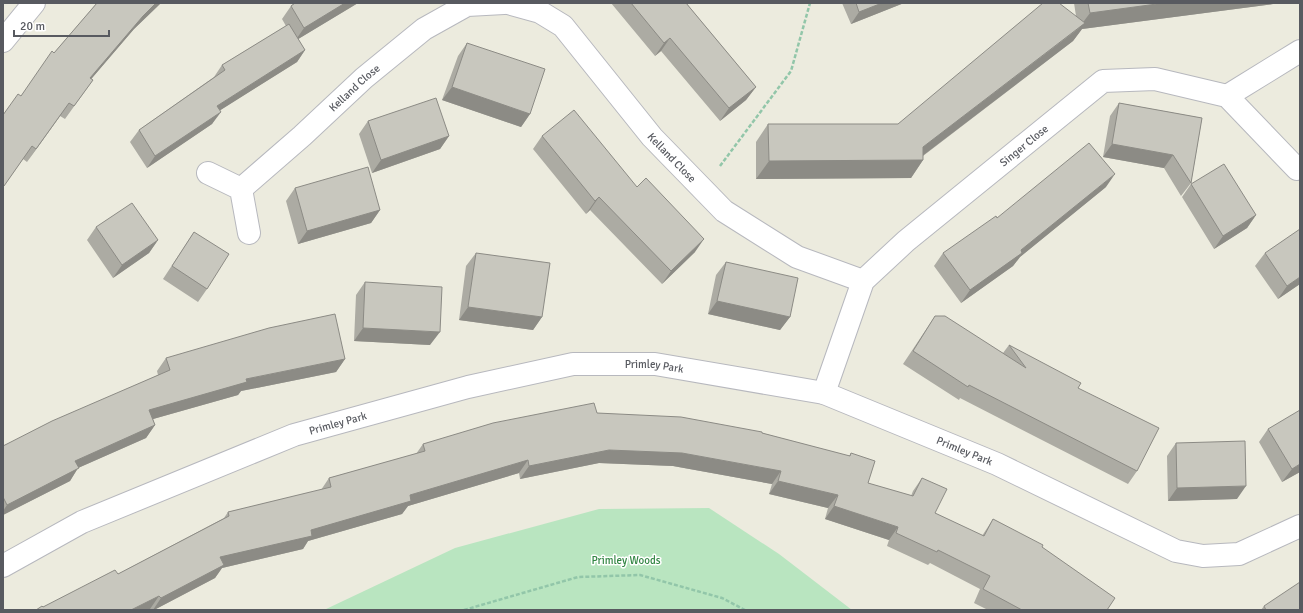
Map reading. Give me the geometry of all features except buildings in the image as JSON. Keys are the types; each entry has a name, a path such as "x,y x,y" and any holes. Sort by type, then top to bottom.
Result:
{"street":[{"path":"3,41 34,3"},
{"name":"Kelland Close","path":"241,189 302,136 364,78 424,30 467,5 504,3"},
{"name":"Kelland Close","path":"508,3 540,12 563,26 652,137 724,211 797,257 863,281"},
{"path":"1297,169 1227,96 1300,51"},
{"name":"Singer Close","path":"824,393 863,281 906,241 1103,81 1155,79 1227,96"},
{"path":"208,173 241,189 249,233"},
{"name":"Primley Park","path":"3,566 82,522 294,435 468,387 573,364 655,364 824,393 997,464 1176,551 1203,556 1239,554 1300,526"}],"path":[{"path":"703,189 791,71 810,3"},
{"path":"464,610 578,577 640,575 722,598 745,610"}],"green space":[{"name":"Primley Woods","path":"709,508 779,554 852,610 324,610 455,548 599,509"}]}
